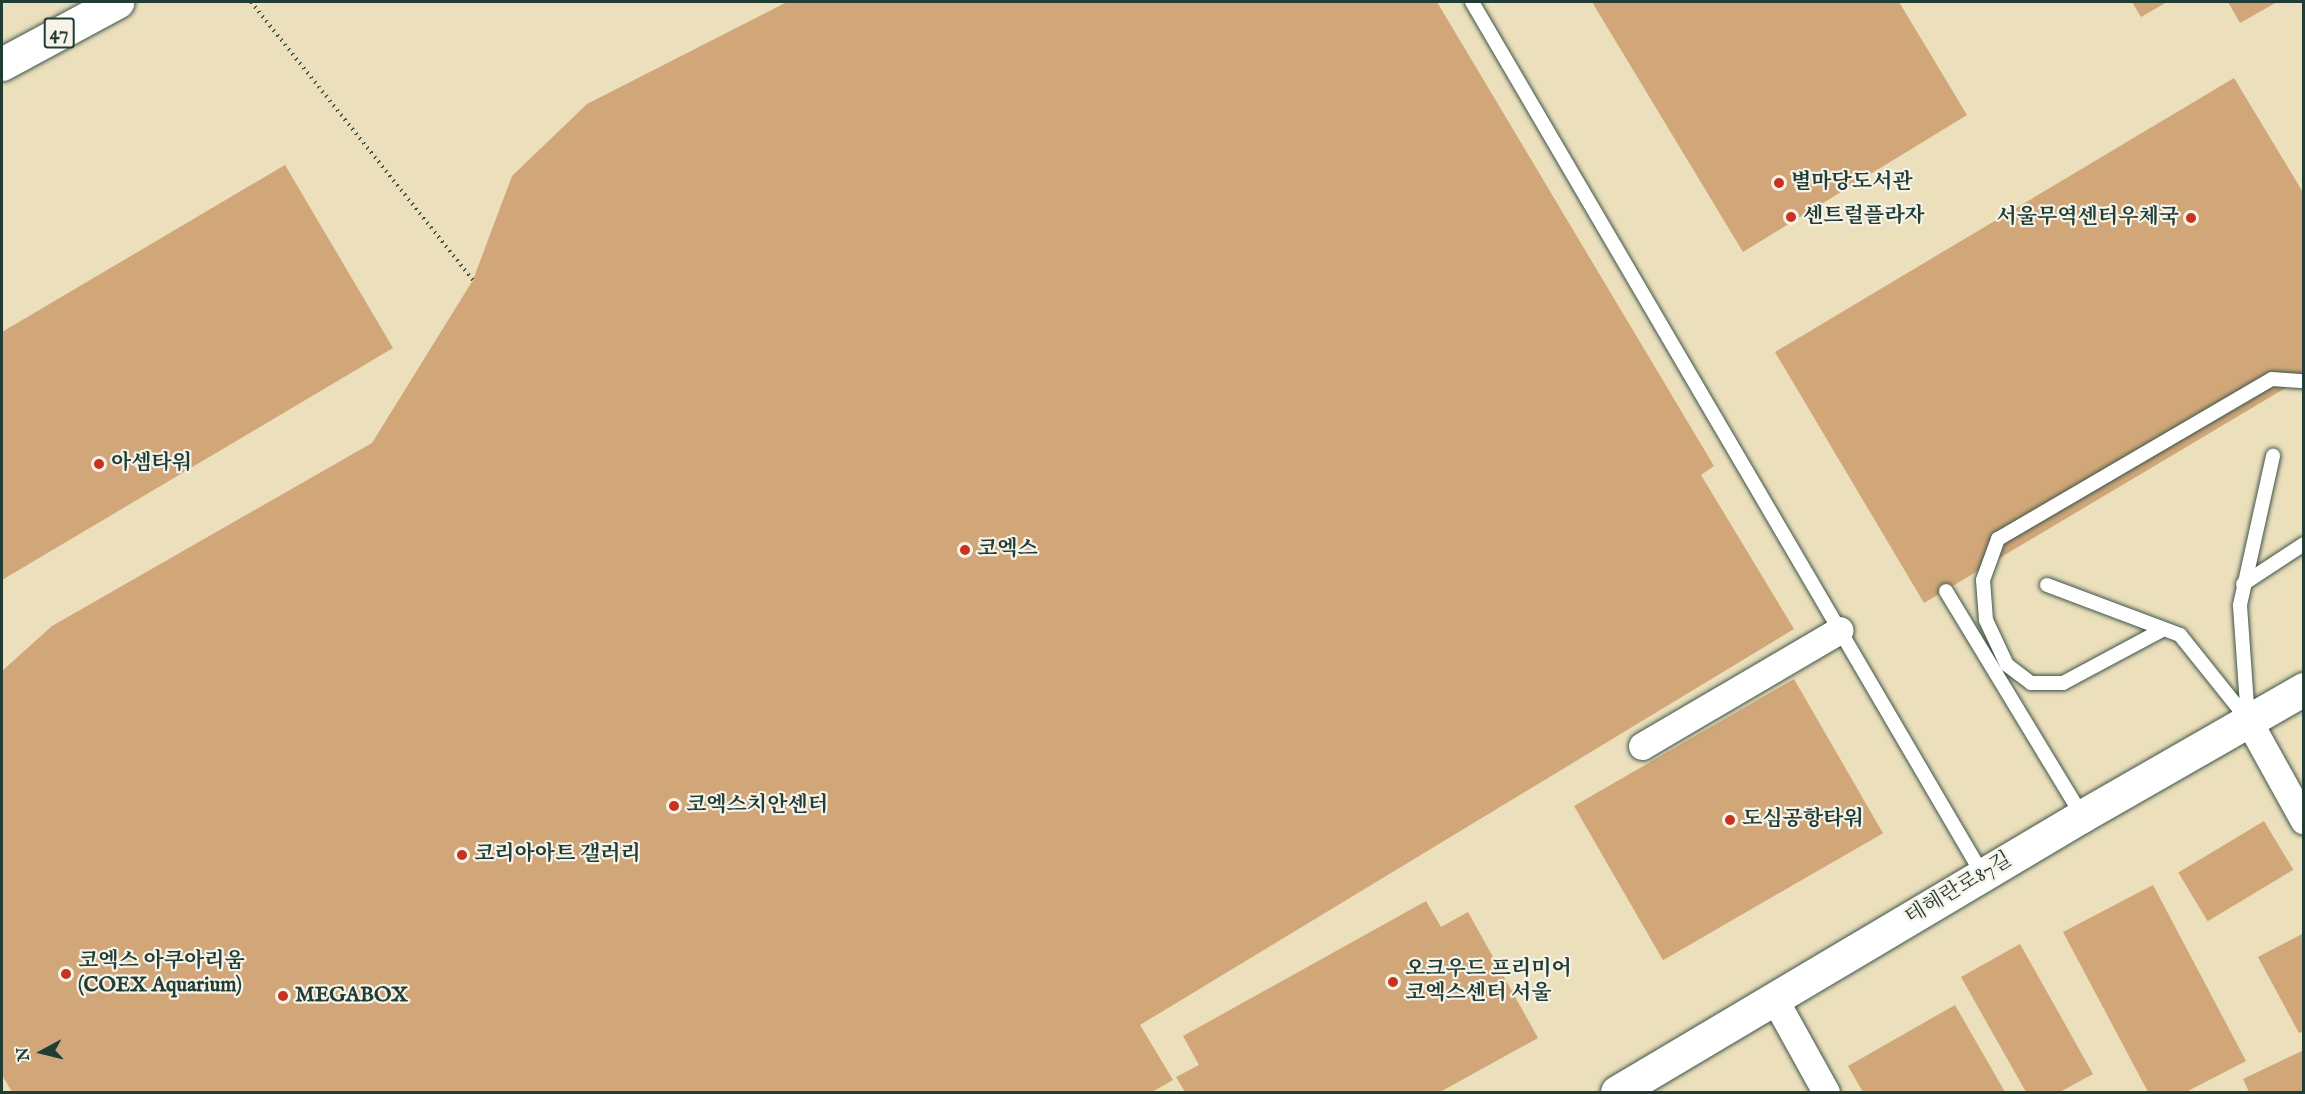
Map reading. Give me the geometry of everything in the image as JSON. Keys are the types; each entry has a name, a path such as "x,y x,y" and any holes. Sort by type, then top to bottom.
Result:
{"street":[{"name":"47","path":"2,64 117,2"},
{"path":"1641,746 1840,630"},
{"name":"테헤란로87길","path":"1617,1092 2082,816 2304,689"},
{"path":"2248,720 2304,821"},
{"path":"1774,1000 1826,1092"}],"lane":[{"path":"1472,2 1983,875"},
{"path":"2162,630 2063,683 2031,683 2007,665 1986,620 1983,580 1998,539 2272,379 2304,381"},
{"path":"2248,720 2240,605 2273,456"},
{"path":"2243,584 2304,544"},
{"path":"2047,585 2180,635 2248,720"},
{"path":"1946,591 2082,816"}],"path":[{"path":"251,2 473,280"}],"building":[{"name":"코엑스","path":"787,2 1437,2 1714,466 1701,475 1794,629 1140,1025 1173,1080 1152,1092 12,1092 2,1075 2,671 52,626 372,443 473,280 512,176 587,104"},
{"name":"별마당도서관","path":"1592,2 1899,2 1967,115 1743,252"},
{"path":"2132,2 2167,2 2141,17"},
{"path":"2228,2 2277,2 2240,23"},
{"path":"2234,78 2304,194 2304,377 1924,603 1775,352"},
{"name":"아셈타워","path":"285,165 393,348 2,580 2,332"},
{"name":"도심공항타워","path":"1794,679 1883,833 1663,960 1574,806"},
{"path":"2264,821 2293,870 2208,921 2178,873"},
{"path":"2153,885 2246,1061 2186,1092 2148,1092 2063,932"},
{"name":"오크우드 프리미어 코엑스센터 서울","path":"1426,901 1441,927 1468,912 1538,1038 1440,1092 1185,1092 1176,1077 1199,1065 1183,1036"},
{"path":"2304,933 2304,1031 2299,1033 2258,957"},
{"path":"2020,944 2093,1074 2060,1092 2026,1092 1961,977"},
{"path":"1955,1005 2005,1092 1863,1092 1848,1066"},
{"path":"2304,1050 2304,1092 2249,1092 2243,1079"}],"place":[{"name":"별마당도서관","path":"1779,183"},
{"name":"센트럴플라자","path":"1791,217"},
{"name":"서울무역센터우체국","path":"2191,218"},
{"name":"아셈타워","path":"99,464"},
{"name":"코엑스","path":"965,550"},
{"name":"코엑스치안센터","path":"674,806"},
{"name":"도심공항타워","path":"1730,820"},
{"name":"코리아아트 갤러리","path":"462,855"},
{"name":"코엑스 아쿠아리움 (COEX Aquarium)","path":"66,974"},
{"name":"오크우드 프리미어 코엑스센터 서울","path":"1393,982"},
{"name":"MEGABOX","path":"283,996"}]}
